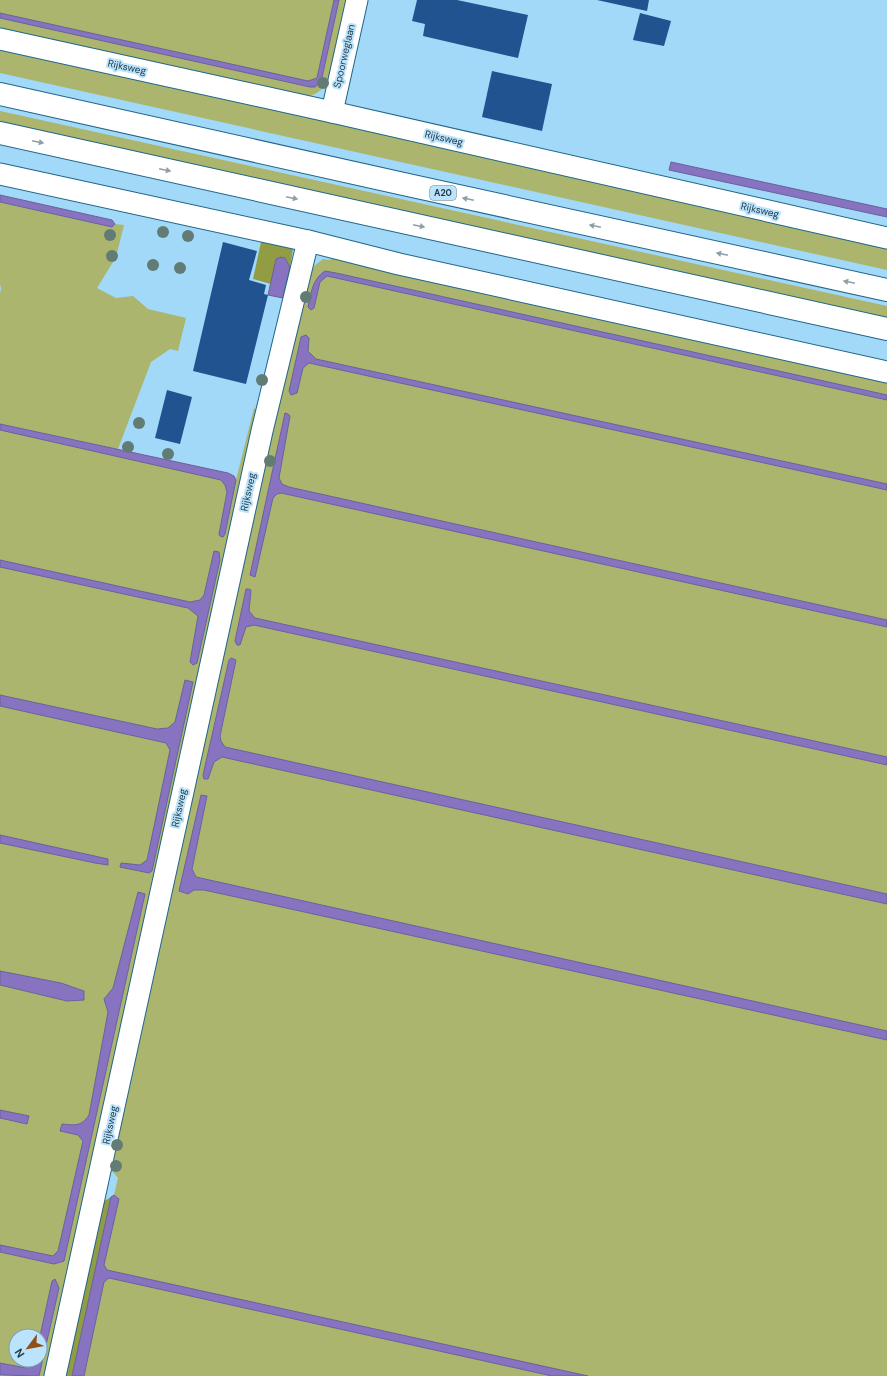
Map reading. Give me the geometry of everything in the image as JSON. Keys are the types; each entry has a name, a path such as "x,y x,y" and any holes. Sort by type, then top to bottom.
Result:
{"highway":[{"name":"A20","path":"0,94 887,290"},
{"path":"0,133 887,329"}],"street":[{"name":"Spoorweglaan","path":"332,112 357,0"},
{"name":"Rijksweg","path":"0,39 332,112 887,238"},
{"path":"0,174 308,241 399,264 887,372"},
{"name":"Rijksweg","path":"55,1376 262,430 308,241"}],"green space":[{"path":"0,0 334,0 317,78 308,81 0,13"},
{"path":"339,0 352,0 342,19 334,66 330,77 324,86 316,93 305,97 0,31 0,18 310,87 321,82"},
{"path":"0,48 887,246 887,270 0,73"},
{"path":"0,111 887,306 887,318 0,122"},
{"path":"0,202 111,227 115,224 124,225 116,257 97,288 116,298 133,296 148,309 186,318 178,351 170,349 151,362 118,449 0,424"},
{"path":"261,242 293,249 290,267 285,258 276,259 271,284 253,279"},
{"path":"332,258 887,381 887,395 325,271 320,274 314,308 320,282 327,276 887,400 887,484 316,359 308,351 309,338 297,393 303,368 309,363 887,490 887,620 289,487 282,484 279,478 290,416 255,576 273,498 277,494 281,493 887,627 887,757 255,618 249,611 251,590 240,645 246,627 254,625 887,765 887,894 225,747 220,736 236,660 231,658 229,660 203,775 208,779 214,762 222,757 887,904 887,1031 196,877 192,869 207,797 202,795 179,891 187,894 194,890 204,890 887,1040 887,1376 588,1376 106,1270 104,1265 119,1199 114,1195 118,1178 112,1171 111,1166 308,271 323,259 330,260"},
{"path":"254,408 260,414 49,1376 39,1376 41,1368 48,1368 48,1336 59,1288 52,1281 42,1328 8,1328 8,1365 0,1363 0,1252 54,1264 64,1261 145,894 138,893 113,988 104,999 108,1012 89,1115 83,1122 74,1125 62,1124 60,1131 78,1135 83,1141 58,1251 53,1256 0,1246 0,1118 27,1124 29,1117 0,1110 0,985 67,1001 84,1000 84,991 61,983 0,971 0,843 108,865 108,859 0,835 0,706 166,743 171,750 147,860 140,865 121,863 121,867 149,873 185,681 175,722 168,728 157,729 0,695 0,567 188,608 198,616 190,662 193,665 197,663 220,560 214,551 204,595 200,600 190,602 0,560 0,430 221,480 225,485 227,492 219,534 223,537 225,534 236,480"},
{"path":"111,1197 72,1376 63,1376 101,1203"},
{"path":"109,1278 552,1376 84,1376 104,1281"}],"shaded area":[{"path":"334,0 339,0 321,82 315,87 0,18 0,13 308,81 317,78"},
{"path":"671,162 887,209 887,217 669,170"},
{"path":"0,195 112,220 115,224 112,227 0,202"},
{"path":"281,257 285,258 290,267 283,298 268,295 276,259"},
{"path":"325,271 887,395 887,400 327,276 320,282 314,308 311,310 308,307 311,292 317,278"},
{"path":"306,335 309,338 308,351 316,359 887,484 887,490 309,363 303,368 297,393 291,395 289,391 301,337"},
{"path":"285,413 290,416 279,478 282,484 289,487 887,620 887,627 281,493 277,494 273,498 255,577 250,575"},
{"path":"0,424 228,473 234,476 236,480 225,534 223,537 219,534 227,492 225,485 221,480 0,430"},
{"path":"214,551 219,552 220,560 197,663 193,665 190,662 198,616 188,608 0,567 0,560 190,602 200,600 204,595"},
{"path":"246,589 251,590 249,611 255,618 887,757 887,765 254,625 246,627 240,645 237,645 235,641"},
{"path":"231,658 236,660 220,736 225,747 887,894 887,904 222,757 214,762 208,779 204,779 203,775 229,660"},
{"path":"185,680 193,682 152,871 149,873 120,867 121,863 140,865 147,860 170,750 166,743 0,706 0,695 157,729 168,728 175,722"},
{"path":"201,795 207,796 192,869 196,877 887,1031 887,1040 204,890 194,890 188,894 179,891"},
{"path":"0,835 108,859 108,865 0,843"},
{"path":"138,892 145,894 64,1261 54,1264 0,1252 0,1245 53,1256 58,1251 83,1141 78,1135 60,1131 62,1124 74,1125 83,1122 89,1115 108,1012 104,999 113,988"},
{"path":"0,971 61,983 84,991 84,1000 67,1001 0,985"},
{"path":"0,1110 29,1116 27,1124 0,1118"},
{"path":"114,1195 119,1199 104,1265 107,1270 588,1376 552,1376 109,1278 104,1282 84,1376 72,1376 111,1197"},
{"path":"55,1279 59,1288 48,1336 48,1328 42,1328 52,1281"},
{"path":"0,1363 8,1365 8,1368 41,1368 39,1376 0,1375"}],"building":[{"path":"417,0 457,0 528,15 518,58 423,36 425,24 412,21"},
{"path":"597,0 649,0 647,11"},
{"path":"640,13 671,21 664,46 633,40"},
{"path":"492,71 552,84 542,131 482,117"},
{"path":"223,242 257,251 249,280 266,285 264,294 268,295 246,384 193,371"},
{"path":"167,390 192,397 180,444 155,438"}]}
